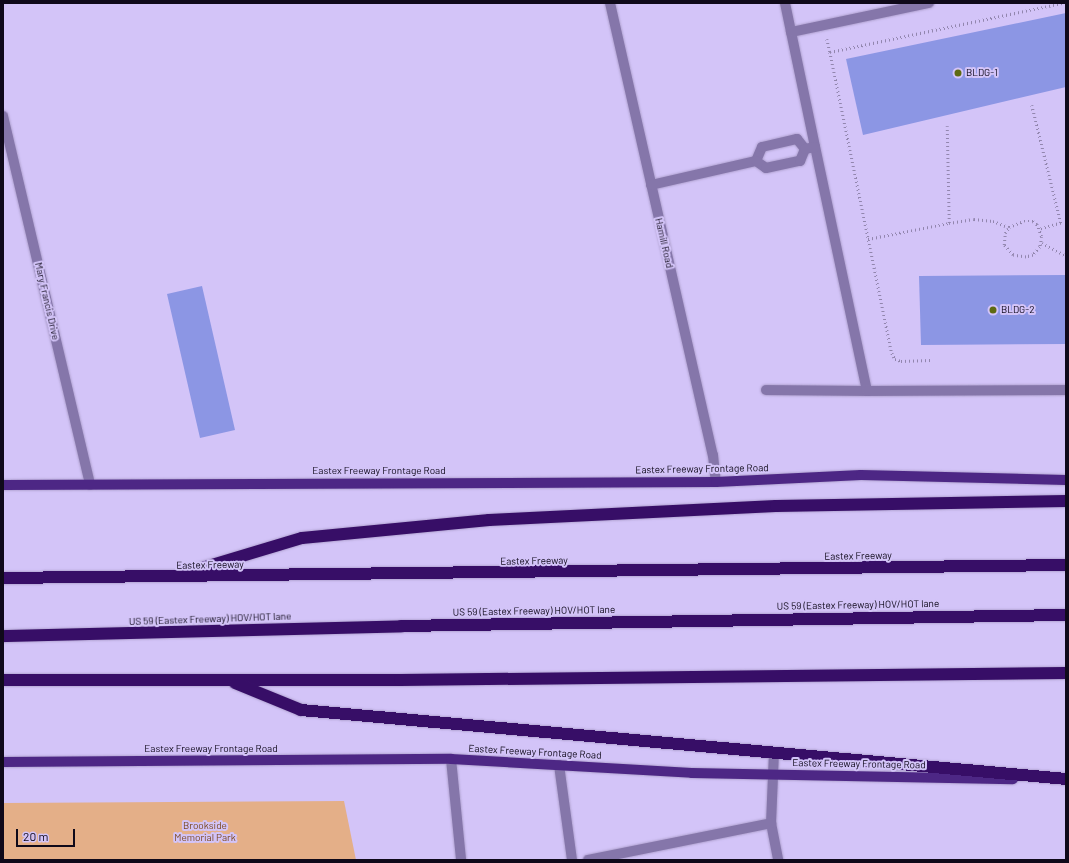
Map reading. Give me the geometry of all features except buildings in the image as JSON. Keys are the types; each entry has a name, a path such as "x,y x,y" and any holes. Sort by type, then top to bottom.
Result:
{"highway":[{"path":"167,578 302,538 489,520 776,506 1066,501"},
{"name":"Eastex Freeway","path":"3,578 167,578 1066,565"},
{"name":"US 59 (Eastex Freeway) HOV/HOT lane","path":"3,636 526,623 1066,615"},
{"path":"3,680 230,681 1066,673"},
{"path":"230,681 301,710 774,752 1066,780"}],"main road":[{"name":"Eastex Freeway Frontage Road","path":"3,485 716,482 862,475 1066,480"},
{"name":"Eastex Freeway Frontage Road","path":"3,762 451,759 772,774 1066,780"}],"street":[{"name":"Hamill Road","path":"610,3 711,447 716,482"},
{"path":"785,3 810,148 867,391"},
{"path":"791,32 929,3"},
{"name":"Mary Francis Drive","path":"3,116 90,485"},
{"path":"756,161 762,147 797,139 810,148"},
{"path":"651,185 756,161 766,168 800,160 810,148"},
{"path":"766,390 1066,390"},
{"path":"774,752 771,823 778,860"},
{"path":"451,759 460,860"},
{"path":"559,765 572,860"},
{"path":"588,860 771,823"}],"path":[{"path":"830,52 1062,3"},
{"path":"824,25 868,239 895,359 901,361 931,360"},
{"path":"1032,105 1061,223 1040,229"},
{"path":"947,126 949,223"},
{"path":"868,239 974,219 992,221 1009,227"},
{"path":"1024,221 1033,221 1040,229 1042,243 1033,255 1026,257 1013,255 1004,245 1005,233 1009,227 1024,221"},
{"path":"1042,243 1066,256"}],"green space":[{"name":"Brookside Memorial Park","path":"344,801 356,860 3,860 3,803"}],"place":[{"name":"BLDG-1","path":"958,73"},
{"name":"BLDG-2","path":"993,310"}]}
